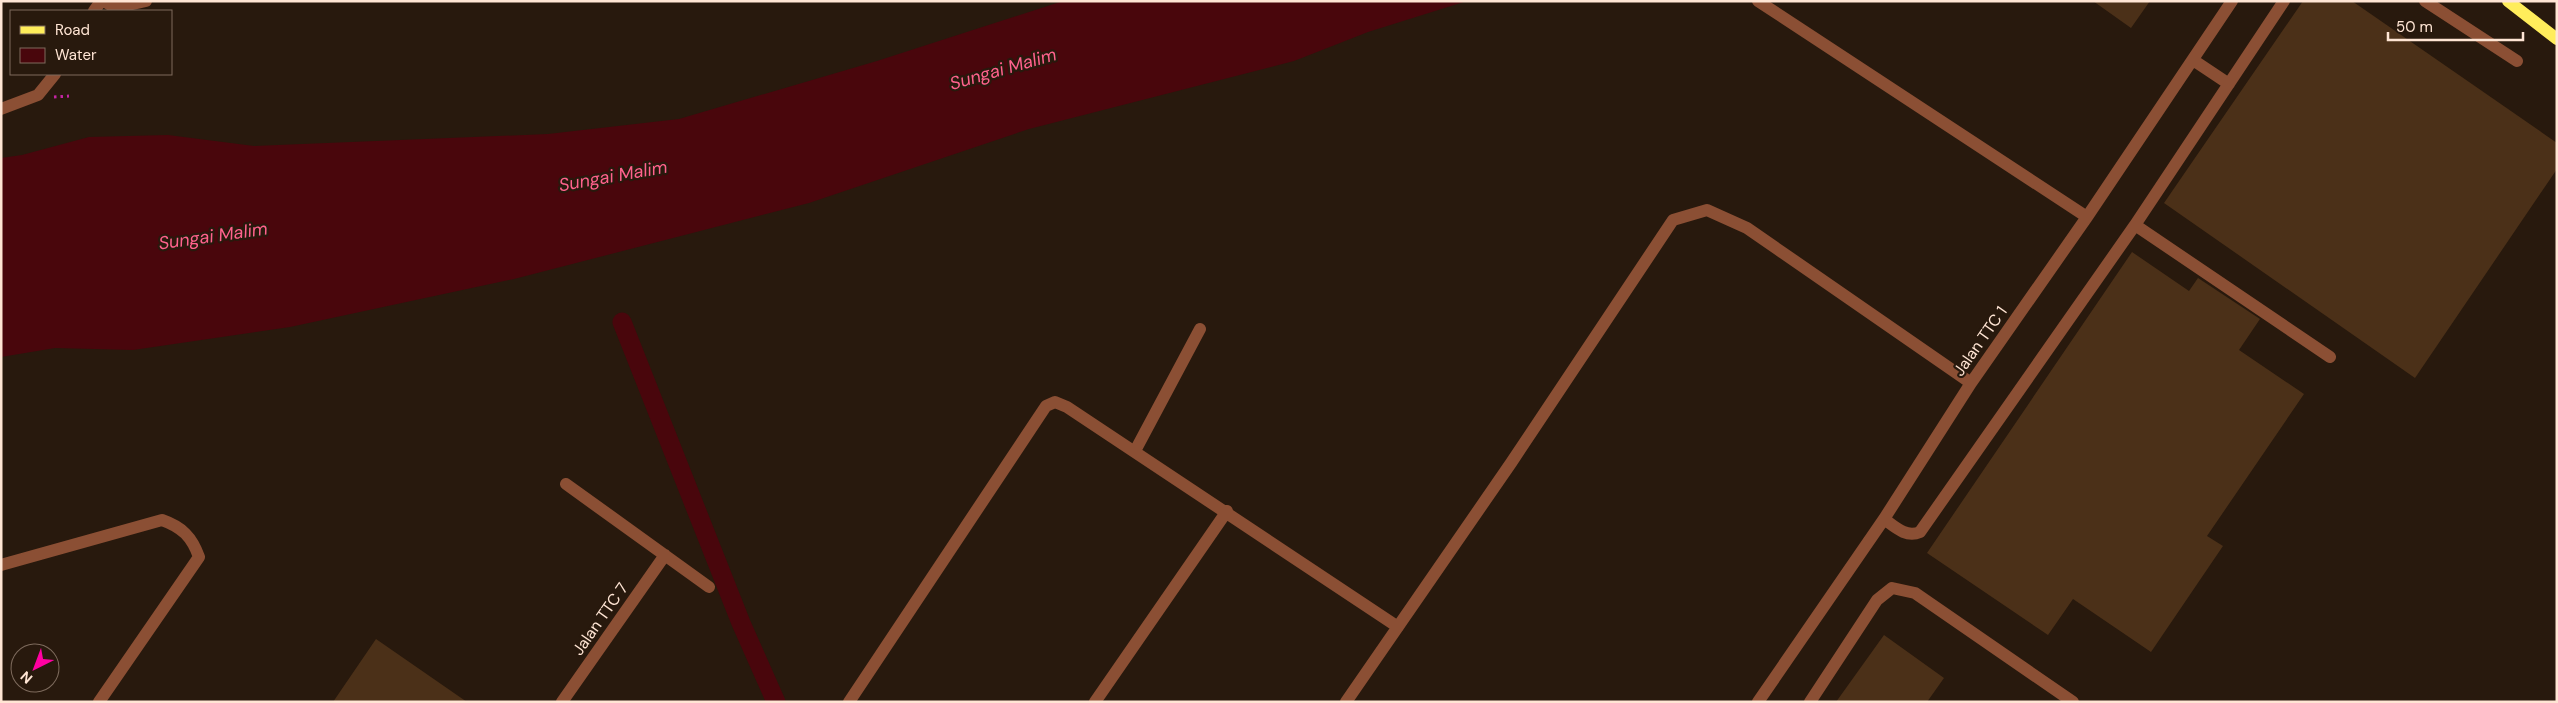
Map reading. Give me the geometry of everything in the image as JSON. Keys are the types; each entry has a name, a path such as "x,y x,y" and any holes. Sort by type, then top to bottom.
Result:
{"main road":[{"path":"2508,1 2557,39"}],"street":[{"path":"103,1 115,8 146,1"},
{"path":"1758,1 2087,217"},
{"name":"Jalan TTC 1","path":"1758,702 1884,519 1971,383 2087,217 2232,1"},
{"path":"1884,519 1906,534 1912,536 1920,532 2135,225 2284,1"},
{"path":"2425,1 2517,61"},
{"path":"2193,60 2229,84"},
{"path":"1,109 38,95 54,75"},
{"path":"1346,702 1673,220 1707,210 1747,228 1971,383"},
{"path":"2135,225 2330,357"},
{"path":"1136,451 1200,329"},
{"path":"849,702 1046,406 1055,402 1067,407 1136,451 1398,627"},
{"path":"566,484 709,587"},
{"path":"1096,702 1227,511"},
{"path":"1,566 162,520 175,524 193,541 199,557 99,702"},
{"name":"Jalan TTC 7","path":"562,702 665,555"},
{"path":"1810,702 1877,600 1892,588 1915,593 2073,702"}],"water":[{"name":"Sungai Malim","path":"1063,1 1467,1 1368,32 1294,61 1029,129 809,203 514,279 290,327 133,350 55,348 1,357 1,158 22,155 89,137 168,135 254,146 548,134 679,119 877,61"}],"building":[{"path":"2093,1 2150,1 2131,28"},
{"path":"2303,1 2352,1 2557,143 2557,169 2415,378 2164,203"},
{"path":"2132,252 2189,291 2198,278 2260,319 2239,350 2304,394 2207,536 2223,546 2151,652 2073,599 2048,635 1927,553"},
{"path":"1884,635 1944,678 1927,702 1836,702"},
{"path":"376,639 467,702 333,702"}],"waterway":[{"path":"622,322 741,623 776,702"}]}
